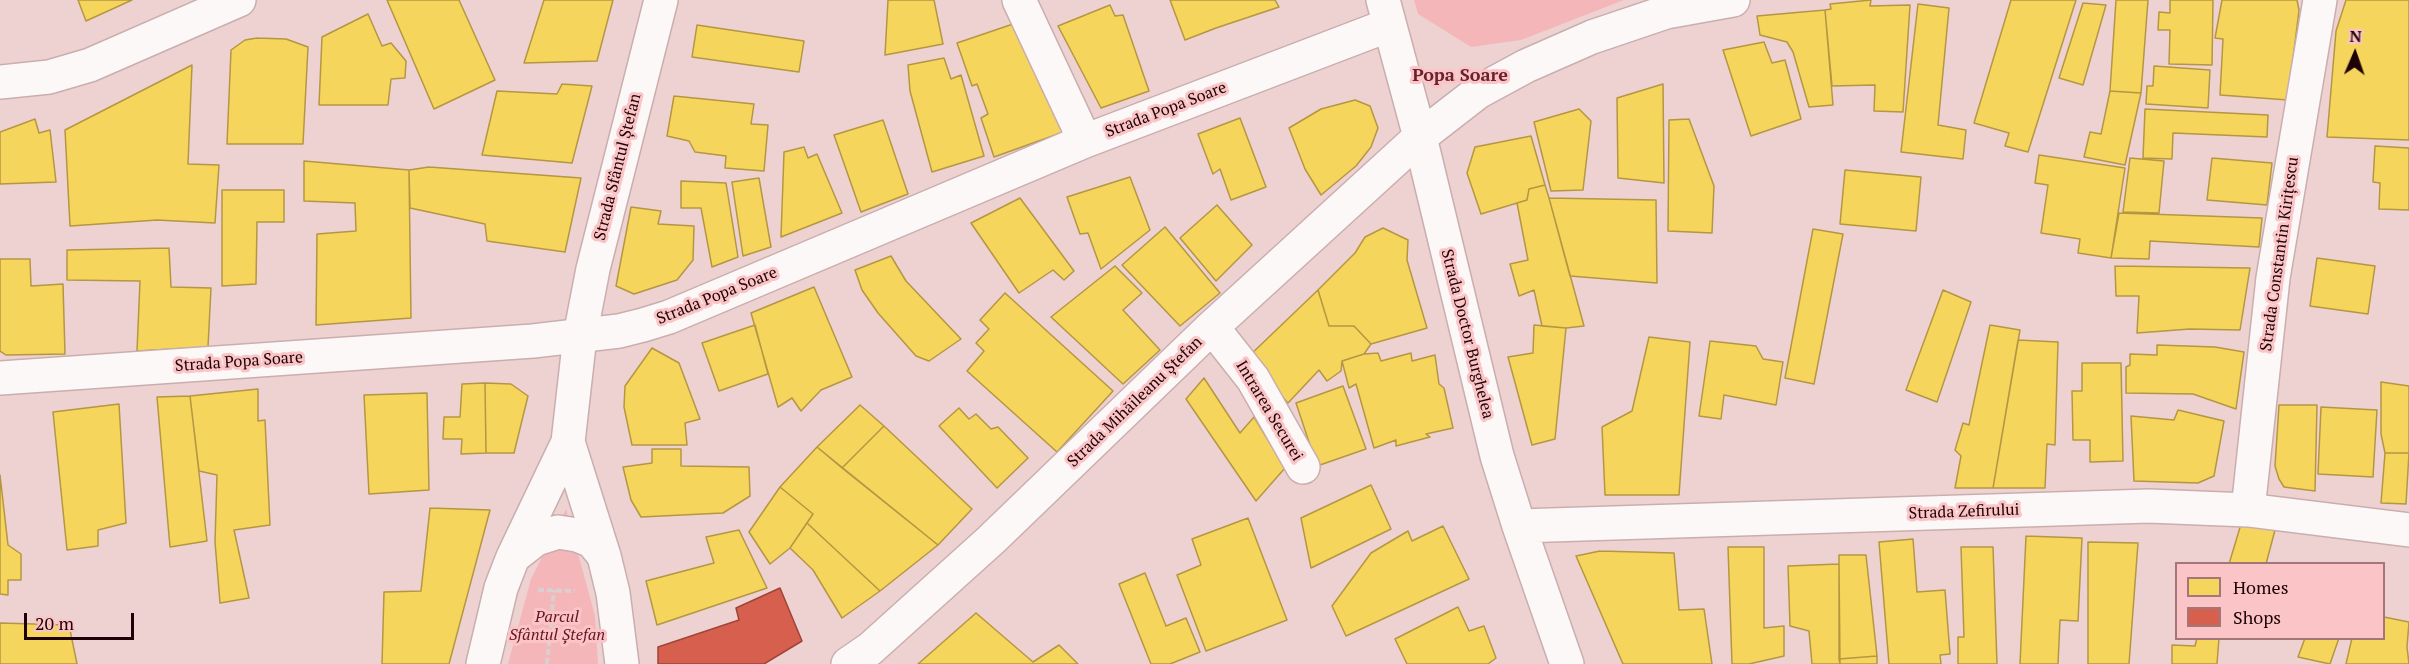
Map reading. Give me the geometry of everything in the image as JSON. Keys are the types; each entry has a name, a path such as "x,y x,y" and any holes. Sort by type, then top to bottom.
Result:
{"street":[{"path":"0,82 49,76 90,65 239,0"},
{"name":"Strada Sfântul Ștefan","path":"568,442 580,336 595,259 661,0"},
{"path":"1019,0 1085,141"},
{"path":"1420,136 1478,92 1526,66 1592,37 1666,6 1733,0"},
{"name":"Strada Constantin Kirițescu","path":"2248,510 2273,278 2320,0"},
{"name":"Strada Popa Soare","path":"0,378 580,336 619,331 669,317 1386,13"},
{"name":"Strada Doctor Burghelea","path":"1386,13 1420,136 1497,456 1567,664"},
{"name":"Strada Mihăileanu Ștefan","path":"867,659 1212,327 1420,136"},
{"name":"Intrarea Securei","path":"1212,327 1253,379 1303,467"},
{"path":"568,442 604,556 613,593 622,664"},
{"path":"483,664 501,588 513,557 568,442"},
{"name":"Strada Zefirului","path":"1519,526 2149,506 2248,510 2409,530"},
{"path":"513,557 536,539 558,532 592,541 604,556"}],"path":[{"path":"501,588 613,593"},
{"path":"547,664 554,590"}],"green space":[{"path":"1414,0 1624,0 1521,40 1471,47 1418,14"},
{"name":"Parcul Sfântul Ștefan","path":"566,509 595,616 598,664 508,664 531,579"}],"building: Homes":[{"path":"78,0 132,0 86,21"},
{"path":"387,0 459,0 495,80 434,109"},
{"path":"544,0 613,0 597,61 524,63"},
{"path":"888,0 934,0 943,44 885,55"},
{"path":"1170,0 1275,0 1279,7 1185,40"},
{"path":"1871,0 1870,6 1910,5 1903,112 1874,111 1875,85 1832,86 1825,10 1831,9 1830,4"},
{"path":"2011,0 2076,0 2028,152 2005,146 2009,133 1974,123"},
{"path":"2116,0 2148,0 2141,93 2110,91"},
{"path":"2170,0 2213,0 2212,65 2169,64 2170,30 2158,30 2159,12 2170,13"},
{"path":"2222,0 2297,0 2299,10 2288,100 2220,95 2223,39 2215,38"},
{"path":"2346,0 2409,0 2409,140 2327,137 2336,31"},
{"path":"2083,3 2106,5 2083,85 2059,78"},
{"path":"1918,4 1949,8 1938,125 1966,130 1963,159 1901,152"},
{"path":"1110,5 1115,16 1123,15 1149,91 1101,108 1058,26"},
{"path":"1825,10 1833,105 1809,107 1793,52 1787,42 1760,35 1757,16"},
{"path":"368,14 382,46 391,43 406,61 405,78 391,79 388,105 319,105 322,37"},
{"path":"1016,23 1043,92 1056,90 1072,129 994,157 981,118 988,114 977,84 972,86 957,43"},
{"path":"697,25 804,41 799,72 692,57"},
{"path":"286,39 308,47 303,144 227,144 231,50 245,40"},
{"path":"1764,42 1772,63 1785,60 1801,119 1751,136 1723,50"},
{"path":"944,58 951,79 961,75 984,156 932,172 910,91 908,65"},
{"path":"192,65 188,164 219,165 215,223 157,220 70,226 65,130"},
{"path":"2154,66 2210,70 2208,108 2146,104 2147,86 2153,86"},
{"path":"562,84 592,86 572,163 482,155 497,91 557,94"},
{"path":"1663,84 1664,183 1618,178 1617,98"},
{"path":"2110,91 2141,93 2125,165 2084,157 2090,132 2101,134"},
{"path":"674,96 754,104 751,124 768,125 764,171 725,168 726,156 695,152 689,141 667,136"},
{"path":"1355,100 1370,106 1378,128 1371,147 1356,166 1321,195 1305,169 1289,128 1321,109"},
{"path":"1579,109 1591,121 1583,190 1551,191 1534,122"},
{"path":"2145,109 2268,115 2267,137 2173,133 2172,159 2143,158"},
{"path":"1240,118 1266,187 1231,200 1220,169 1213,174 1198,134"},
{"path":"35,119 39,133 50,130 56,182 0,184 0,132"},
{"path":"1689,119 1714,186 1712,233 1668,231 1669,120"},
{"path":"883,120 908,194 861,212 834,135"},
{"path":"1531,136 1545,185 1529,189 1527,200 1481,214 1467,173 1475,147"},
{"path":"2375,146 2409,148 2409,210 2379,209 2380,183 2373,182"},
{"path":"804,147 808,158 817,154 842,213 781,237 784,152"},
{"path":"2039,155 2125,168 2111,258 2078,253 2080,239 2041,233 2048,185 2035,183"},
{"path":"2130,158 2164,161 2159,213 2123,212"},
{"path":"2212,158 2272,163 2267,205 2207,200"},
{"path":"304,161 409,170 411,318 316,325 317,234 356,231 355,203 304,201"},
{"path":"429,167 581,178 565,252 487,241 485,224 410,208 409,170"},
{"path":"1845,170 1921,177 1916,231 1840,224"},
{"path":"1130,177 1150,230 1101,269 1088,233 1080,234 1067,197"},
{"path":"759,178 771,247 743,256 732,182"},
{"path":"681,181 726,183 738,257 712,267 701,208 681,208"},
{"path":"1545,185 1584,326 1566,328 1542,326 1534,290 1519,296 1510,264 1528,260 1517,203 1527,200 1529,189"},
{"path":"222,190 284,190 284,222 257,222 256,284 222,286"},
{"path":"1020,198 1074,271 1064,280 1053,270 1019,293 971,223"},
{"path":"1549,198 1656,200 1657,283 1570,276"},
{"path":"1217,205 1252,245 1216,281 1180,238"},
{"path":"631,207 661,211 658,224 694,226 693,260 677,280 634,294 616,286"},
{"path":"2119,213 2262,218 2259,247 2150,241 2149,259 2111,258"},
{"path":"1165,227 1220,293 1180,326 1122,265"},
{"path":"1383,228 1408,240 1407,260 1427,328 1371,344 1354,326 1329,326 1318,290 1355,253 1365,237"},
{"path":"1813,229 1843,234 1814,384 1785,378"},
{"path":"169,248 171,287 211,288 208,347 137,351 140,281 67,280 67,250"},
{"path":"891,256 906,281 961,339 929,361 916,356 878,313 862,290 855,270"},
{"path":"2317,258 2375,266 2368,314 2310,306"},
{"path":"0,259 30,259 31,286 63,284 65,354 6,355 0,351"},
{"path":"1115,266 1142,293 1123,310 1160,350 1123,384 1051,317"},
{"path":"2115,266 2250,268 2240,330 2190,329 2137,333 2139,296 2116,296"},
{"path":"814,287 852,377 821,390 801,411 792,398 778,407 751,313"},
{"path":"1318,290 1329,326 1354,326 1371,344 1364,354 1342,361 1341,371 1327,381 1319,370 1288,403 1247,358"},
{"path":"1943,290 1971,302 1937,402 1906,390"},
{"path":"1005,293 1113,391 1057,452 967,371 984,351 976,343 989,329 980,320"},
{"path":"755,325 768,374 719,391 702,343"},
{"path":"1534,325 1566,328 1555,439 1532,445 1508,357 1533,353"},
{"path":"1990,325 2020,330 1993,488 1955,488 1961,456 1955,450 1963,423 1969,425"},
{"path":"1649,337 1690,342 1679,495 1605,495 1602,427 1632,411"},
{"path":"2018,340 2058,342 2055,445 2047,444 2045,488 1993,488"},
{"path":"1710,341 1756,346 1763,359 1783,362 1776,405 1724,395 1721,419 1699,416"},
{"path":"2157,345 2215,347 2244,352 2236,409 2193,394 2126,393 2126,367 2130,365 2130,354 2157,355"},
{"path":"652,348 679,363 700,419 685,423 687,445 632,445 624,407 625,386"},
{"path":"1378,353 1381,361 1411,353 1412,361 1435,355 1439,384 1444,388 1453,428 1426,434 1430,437 1396,446 1396,440 1374,448 1356,384 1349,388 1342,361 1364,354"},
{"path":"2082,363 2121,363 2123,461 2090,462 2090,440 2073,440 2072,391 2082,391"},
{"path":"1204,378 1240,433 1254,417 1285,468 1256,501 1186,399"},
{"path":"2381,382 2409,386 2409,453 2385,453 2381,434"},
{"path":"485,383 511,384 528,396 514,453 486,453"},
{"path":"485,383 486,453 461,454 462,439 443,439 444,417 460,417 462,384"},
{"path":"1343,386 1366,449 1317,466 1296,403"},
{"path":"258,389 258,421 265,420 270,525 234,530 249,598 220,603 215,542 217,475 199,471 190,396"},
{"path":"427,393 429,490 369,494 364,395"},
{"path":"190,396 207,541 170,547 157,397"},
{"path":"119,404 126,523 98,530 98,546 67,550 53,412"},
{"path":"860,405 884,426 842,468 817,447"},
{"path":"2279,405 2317,405 2315,491 2284,487 2279,479 2275,466"},
{"path":"2321,407 2377,410 2373,477 2318,474"},
{"path":"959,408 969,419 976,414 991,429 998,427 1028,458 997,488 939,426"},
{"path":"2178,410 2224,421 2214,476 2198,483 2134,481 2131,416 2174,420"},
{"path":"884,426 972,509 938,545 842,468"},
{"path":"817,447 938,545 880,591 807,523 813,514 780,487"},
{"path":"652,449 681,449 681,466 749,467 750,496 723,513 641,517 631,500 623,467 652,463"},
{"path":"2385,453 2409,453 2406,504 2381,503"},
{"path":"0,475 8,545 21,554 21,580 8,580 8,595 0,594"},
{"path":"1371,485 1391,529 1311,568 1301,518"},
{"path":"780,487 813,514 790,548 770,564 749,532"},
{"path":"430,508 490,510 449,664 382,664 384,592 421,591"},
{"path":"1248,518 1287,620 1206,651 1177,575 1201,565 1192,539"},
{"path":"807,523 880,591 842,618 813,570 790,548"},
{"path":"2241,524 2275,530 2267,562 2230,562"},
{"path":"1443,526 1469,579 1346,636 1332,606 1371,553 1408,531 1412,541"},
{"path":"739,530 767,588 657,625 646,581 714,563 706,537"},
{"path":"2026,536 2082,538 2078,621 2060,620 2058,664 2020,664"},
{"path":"1913,539 1917,592 1945,590 1950,654 1940,655 1941,664 1889,664 1879,542"},
{"path":"2088,542 2138,543 2129,664 2088,664"},
{"path":"1728,547 1764,547 1764,628 1784,626 1784,656 1749,664 1732,664"},
{"path":"1961,547 1993,547 1997,664 1958,664 1958,637 1964,637"},
{"path":"1600,551 1674,553 1679,610 1704,609 1712,664 1623,664 1576,556"},
{"path":"1839,555 1866,555 1877,656 1839,659"},
{"path":"1839,564 1840,664 1812,664 1809,631 1790,626 1788,566"},
{"path":"1145,573 1166,626 1186,618 1200,652 1170,664 1151,664 1119,584"},
{"path":"1458,607 1469,631 1484,626 1496,658 1488,664 1407,664 1395,639"},
{"path":"976,613 1033,662 1059,645 1078,664 918,664"},
{"path":"2385,617 2409,622 2407,647 2409,664 2346,664 2352,640 2385,640"},
{"path":"0,623 69,625 77,664 0,664"},
{"path":"2196,640 2219,640 2217,664 2172,664 2172,645 2195,646"},
{"path":"2304,640 2338,640 2330,664 2298,657"},
{"path":"1877,656 1877,664 1840,664 1839,659"}],"building: Shops":[{"path":"780,588 802,641 764,664 658,664 658,647 739,620 736,608"}],"district":[{"name":"Popa Soare","path":"1460,76"}]}
